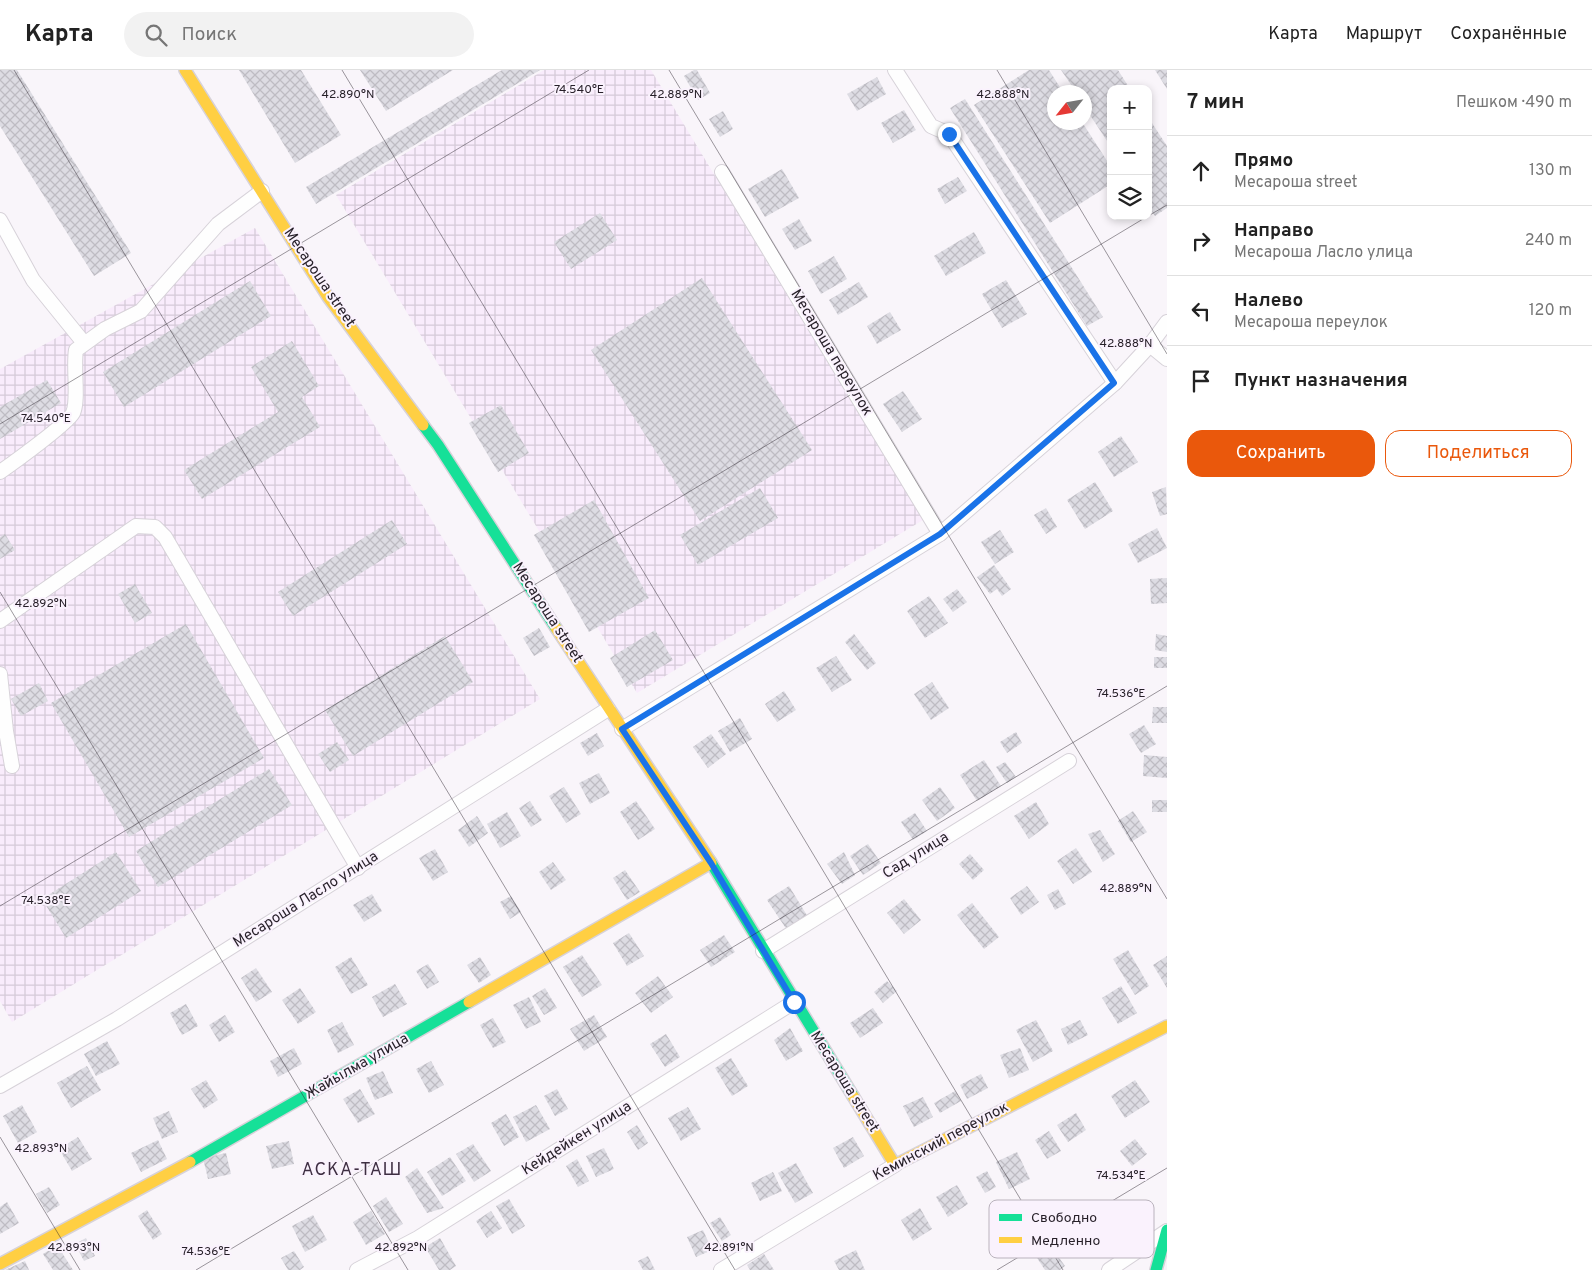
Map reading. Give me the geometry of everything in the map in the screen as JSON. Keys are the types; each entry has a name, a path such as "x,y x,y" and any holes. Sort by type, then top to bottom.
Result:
{"street":[{"name":"Месароша street","path":"185,70 328,297 438,445 608,709 711,863 794,1002 895,1164"},
{"path":"895,70 931,126 949,134 1114,383"},
{"name":"Месароша переулок","path":"722,172 940,534"},
{"path":"0,472 60,426 73,413 76,350 105,329 141,311 218,224 262,191"},
{"path":"0,220 33,280 84,343"},
{"path":"622,729 940,534 1114,383 1150,345 1167,322"},
{"path":"1150,345 1167,359"},
{"path":"0,621 136,526 155,526 165,537 358,868"},
{"path":"0,674 6,732 12,766"},
{"name":"Месароша Ласло улица","path":"0,1086 117,1019 608,709"},
{"name":"Сад улица","path":"763,951 1069,761"},
{"name":"Жайылма улица","path":"0,1264 186,1165 711,863"},
{"name":"Кейдейкен улица","path":"357,1270 418,1238 794,1002"},
{"name":"Кеминский переулок","path":"721,1270 895,1164 1167,1026"},
{"path":"1154,1239 1167,1230"},
{"path":"1156,1270 1167,1230"},
{"path":"1109,1270 1126,1258"}],"shaded area":[{"path":"544,70 651,70 923,520 637,693 336,195"},
{"path":"255,228 540,699 12,1022 0,1001 0,369"}],"building":[{"path":"0,70 17,70 131,253 94,276 0,126"},
{"path":"239,70 301,70 341,135 295,163"},
{"path":"360,70 453,70 386,111"},
{"path":"502,70 540,70 316,204 306,187"},
{"path":"697,70 710,93 698,100 684,76"},
{"path":"1029,70 1049,70 1059,85 1047,85 1047,130 1087,130 1107,161 1107,187 1050,223 974,105"},
{"path":"1061,70 1118,70 1127,85 1107,85 1107,141 1092,118 1092,85 1071,85"},
{"path":"1155,70 1167,70 1167,89"},
{"path":"877,77 886,94 857,111 847,94"},
{"path":"965,99 1103,317 1087,326 950,108"},
{"path":"904,110 916,130 893,143 881,123"},
{"path":"723,111 733,129 720,137 709,119"},
{"path":"1152,123 1167,146 1167,208 1155,216 1152,212"},
{"path":"782,169 799,198 765,217 748,189"},
{"path":"958,177 967,191 945,204 937,189"},
{"path":"600,213 617,240 571,269 554,242"},
{"path":"799,219 812,241 795,250 782,229"},
{"path":"974,232 986,253 946,276 934,256"},
{"path":"834,256 847,279 821,294 808,271"},
{"path":"702,278 812,450 700,521 591,350"},
{"path":"1006,280 1027,314 1002,328 982,294"},
{"path":"250,281 271,316 124,407 103,372"},
{"path":"859,282 868,297 838,315 829,300"},
{"path":"890,312 901,330 877,344 867,326"},
{"path":"292,341 319,386 302,397 320,427 202,499 184,470 278,412 251,367"},
{"path":"47,380 61,403 0,439 0,407"},
{"path":"903,391 922,419 902,432 883,404"},
{"path":"501,405 529,453 498,472 469,423"},
{"path":"1121,436 1138,462 1114,477 1098,452"},
{"path":"1095,482 1113,511 1085,529 1067,500"},
{"path":"1166,487 1167,514 1160,516 1152,492"},
{"path":"760,488 778,518 698,565 680,535"},
{"path":"594,500 649,598 589,632 534,535"},
{"path":"1046,508 1057,527 1046,534 1034,515"},
{"path":"392,520 407,544 293,616 278,592"},
{"path":"1157,528 1167,548 1138,563 1128,544"},
{"path":"1000,530 1014,552 995,564 981,542"},
{"path":"5,534 15,550 0,559 0,537"},
{"path":"994,565 1011,589 1002,596 997,589 990,594 977,577"},
{"path":"1167,578 1167,603 1151,604 1150,579"},
{"path":"135,584 152,613 135,623 118,594"},
{"path":"957,589 967,602 953,612 943,599"},
{"path":"929,596 948,623 925,638 907,611"},
{"path":"186,624 264,758 129,837 51,703"},
{"path":"539,628 550,647 534,656 523,638"},
{"path":"655,630 673,660 627,687 610,658"},
{"path":"854,634 876,663 867,670 845,642"},
{"path":"1156,634 1167,636 1167,652 1155,650"},
{"path":"445,636 473,682 353,756 325,710"},
{"path":"836,656 852,680 832,692 816,668"},
{"path":"1154,657 1167,657 1167,668 1154,668"},
{"path":"932,682 949,708 931,720 914,694"},
{"path":"39,683 48,701 21,716 11,699"},
{"path":"784,691 796,710 777,722 765,704"},
{"path":"1153,707 1167,707 1167,723 1152,723"},
{"path":"740,718 752,739 730,752 718,731"},
{"path":"1144,725 1156,744 1141,753 1129,734"},
{"path":"1016,732 1022,743 1007,753 1000,742"},
{"path":"597,733 604,746 588,756 580,743"},
{"path":"711,734 726,754 708,768 693,747"},
{"path":"337,742 349,760 330,772 318,754"},
{"path":"1144,755 1167,757 1167,778 1143,776"},
{"path":"984,760 1001,786 977,801 960,775"},
{"path":"1005,762 1016,777 1007,783 996,767"},
{"path":"269,769 292,805 158,887 136,851"},
{"path":"599,773 610,793 590,804 579,783"},
{"path":"564,787 581,814 566,823 549,796"},
{"path":"940,787 955,808 937,821 922,800"},
{"path":"1152,800 1167,800 1167,812 1152,812"},
{"path":"530,801 542,820 531,827 519,808"},
{"path":"636,801 655,829 638,840 620,812"},
{"path":"1036,802 1049,824 1029,839 1014,816"},
{"path":"1133,811 1147,832 1131,842 1118,821"},
{"path":"507,812 521,836 500,848 487,824"},
{"path":"915,813 927,831 913,840 901,822"},
{"path":"477,816 488,833 469,847 458,830"},
{"path":"1100,830 1115,854 1103,862 1088,834"},
{"path":"868,844 881,863 863,875 850,856"},
{"path":"1076,848 1092,872 1073,884 1057,861"},
{"path":"435,849 448,872 433,881 419,858"},
{"path":"116,852 141,891 66,938 42,899"},
{"path":"844,852 855,875 842,884 827,864"},
{"path":"970,854 984,870 973,880 959,864"},
{"path":"553,862 566,880 551,890 539,872"},
{"path":"625,870 640,892 627,900 613,878"},
{"path":"789,886 808,917 787,930 767,900"},
{"path":"1027,886 1039,902 1021,915 1010,898"},
{"path":"1058,889 1066,904 1055,910 1047,895"},
{"path":"372,894 382,911 364,922 353,905"},
{"path":"511,896 521,912 510,919 500,902"},
{"path":"904,899 921,920 904,934 887,913"},
{"path":"972,903 999,937 984,949 957,915"},
{"path":"629,933 644,956 627,966 613,943"},
{"path":"724,935 735,952 711,967 700,950"},
{"path":"1128,950 1149,986 1135,995 1113,959"},
{"path":"582,955 602,985 582,997 563,967"},
{"path":"1167,956 1167,988 1153,965"},
{"path":"351,957 368,985 351,994 335,967"},
{"path":"480,957 491,975 479,983 467,965"},
{"path":"428,964 439,982 427,989 416,971"},
{"path":"256,968 272,992 256,1002 241,978"},
{"path":"658,976 673,997 651,1013 635,993"},
{"path":"887,981 897,991 883,1003 874,992"},
{"path":"395,984 407,1004 383,1017 372,997"},
{"path":"1121,986 1137,1013 1118,1024 1102,998"},
{"path":"300,988 316,1012 298,1024 282,1000"},
{"path":"545,988 557,1008 544,1015 532,996"},
{"path":"529,997 541,1022 526,1029 513,1005"},
{"path":"186,1004 198,1026 182,1035 170,1013"},
{"path":"873,1008 883,1023 860,1038 850,1023"},
{"path":"225,1015 235,1032 219,1042 209,1025"},
{"path":"594,1015 607,1037 584,1051 570,1029"},
{"path":"493,1018 506,1042 493,1048 480,1025"},
{"path":"1036,1020 1053,1051 1033,1062 1016,1030"},
{"path":"1080,1020 1088,1035 1068,1045 1061,1029"},
{"path":"342,1022 354,1045 338,1053 327,1030"},
{"path":"790,1028 803,1051 786,1061 774,1040"},
{"path":"666,1034 680,1057 665,1067 650,1044"},
{"path":"107,1041 120,1064 96,1076 84,1054"},
{"path":"294,1048 302,1064 278,1077 270,1061"},
{"path":"1020,1048 1029,1070 1009,1078 1000,1055"},
{"path":"731,1058 748,1086 732,1096 715,1068"},
{"path":"431,1061 444,1085 429,1093 416,1069"},
{"path":"87,1066 101,1090 71,1108 57,1083"},
{"path":"383,1071 393,1093 375,1100 366,1078"},
{"path":"981,1074 988,1088 967,1099 960,1085"},
{"path":"206,1080 218,1100 204,1109 191,1089"},
{"path":"1135,1080 1150,1102 1125,1118 1111,1096"},
{"path":"360,1089 375,1114 358,1123 343,1099"},
{"path":"557,1089 568,1109 555,1116 544,1096"},
{"path":"955,1091 961,1101 940,1113 934,1103"},
{"path":"923,1097 933,1117 914,1127 903,1106"},
{"path":"22,1105 37,1132 18,1143 3,1116"},
{"path":"536,1105 550,1129 526,1142 513,1117"},
{"path":"688,1107 701,1129 681,1141 668,1118"},
{"path":"169,1111 178,1132 162,1139 153,1118"},
{"path":"1076,1113 1086,1130 1068,1142 1057,1125"},
{"path":"506,1114 519,1137 504,1146 491,1123"},
{"path":"637,1125 648,1143 638,1150 627,1132"},
{"path":"1049,1131 1061,1151 1047,1159 1035,1140"},
{"path":"78,1137 92,1159 72,1171 59,1149"},
{"path":"853,1137 864,1156 844,1168 833,1148"},
{"path":"1135,1139 1147,1154 1132,1166 1120,1151"},
{"path":"158,1140 167,1159 141,1172 131,1153"},
{"path":"289,1141 294,1164 272,1169 266,1146"},
{"path":"473,1144 491,1171 474,1182 456,1154"},
{"path":"604,1148 614,1169 596,1177 586,1156"},
{"path":"1017,1152 1030,1179 1009,1189 996,1162"},
{"path":"226,1153 231,1174 208,1179 203,1158"},
{"path":"450,1157 466,1181 442,1196 427,1172"},
{"path":"577,1159 589,1181 578,1187 566,1166"},
{"path":"796,1163 813,1193 795,1203 778,1173"},
{"path":"417,1168 444,1208 427,1213 405,1177"},
{"path":"987,1171 996,1187 985,1193 976,1177"},
{"path":"773,1172 782,1191 760,1201 751,1183"},
{"path":"957,1185 968,1204 948,1217 936,1197"},
{"path":"49,1187 60,1205 47,1213 36,1194"},
{"path":"386,1197 403,1224 389,1232 373,1206"},
{"path":"509,1199 525,1226 512,1234 496,1206"},
{"path":"7,1202 19,1223 0,1234 0,1207"},
{"path":"920,1208 932,1229 913,1241 901,1220"},
{"path":"147,1210 162,1234 153,1240 138,1216"},
{"path":"371,1211 385,1234 366,1245 353,1222"},
{"path":"491,1211 502,1228 487,1238 476,1221"},
{"path":"313,1215 327,1240 305,1252 292,1226"},
{"path":"720,1217 731,1235 722,1241 710,1223"},
{"path":"703,1230 712,1250 696,1257 687,1237"},
{"path":"86,1238 95,1256 84,1261 75,1244"},
{"path":"440,1238 456,1266 450,1270 439,1270 425,1247"},
{"path":"57,1245 73,1270 53,1270 43,1254"},
{"path":"856,1250 865,1270 839,1270 834,1261"},
{"path":"294,1251 304,1267 300,1270 288,1270 281,1258"},
{"path":"764,1254 774,1270 750,1270 747,1265"},
{"path":"648,1256 655,1270 643,1270 638,1261"},
{"path":"1037,1258 1059,1258 1065,1266 1060,1270 1045,1270"},
{"path":"25,1261 29,1270 5,1270"}],"traffic: fast":[{"path":"423,425 438,445 556,628"},
{"path":"710,861 853,1096"},
{"path":"190,1162 469,1002"},
{"path":"1156,1270 1167,1230"}],"traffic: slow":[{"path":"185,70 328,297 423,425"},
{"path":"556,628 710,861"},
{"path":"469,1002 711,863"},
{"path":"853,1096 895,1165 1167,1026"},
{"path":"0,1264 190,1162"}],"district":[{"name":"АСКА-ТАШ","path":"352,1170"}],"route":[{"path":"794,1002 711,863 622,729 940,534 1114,383 949,134"}]}
